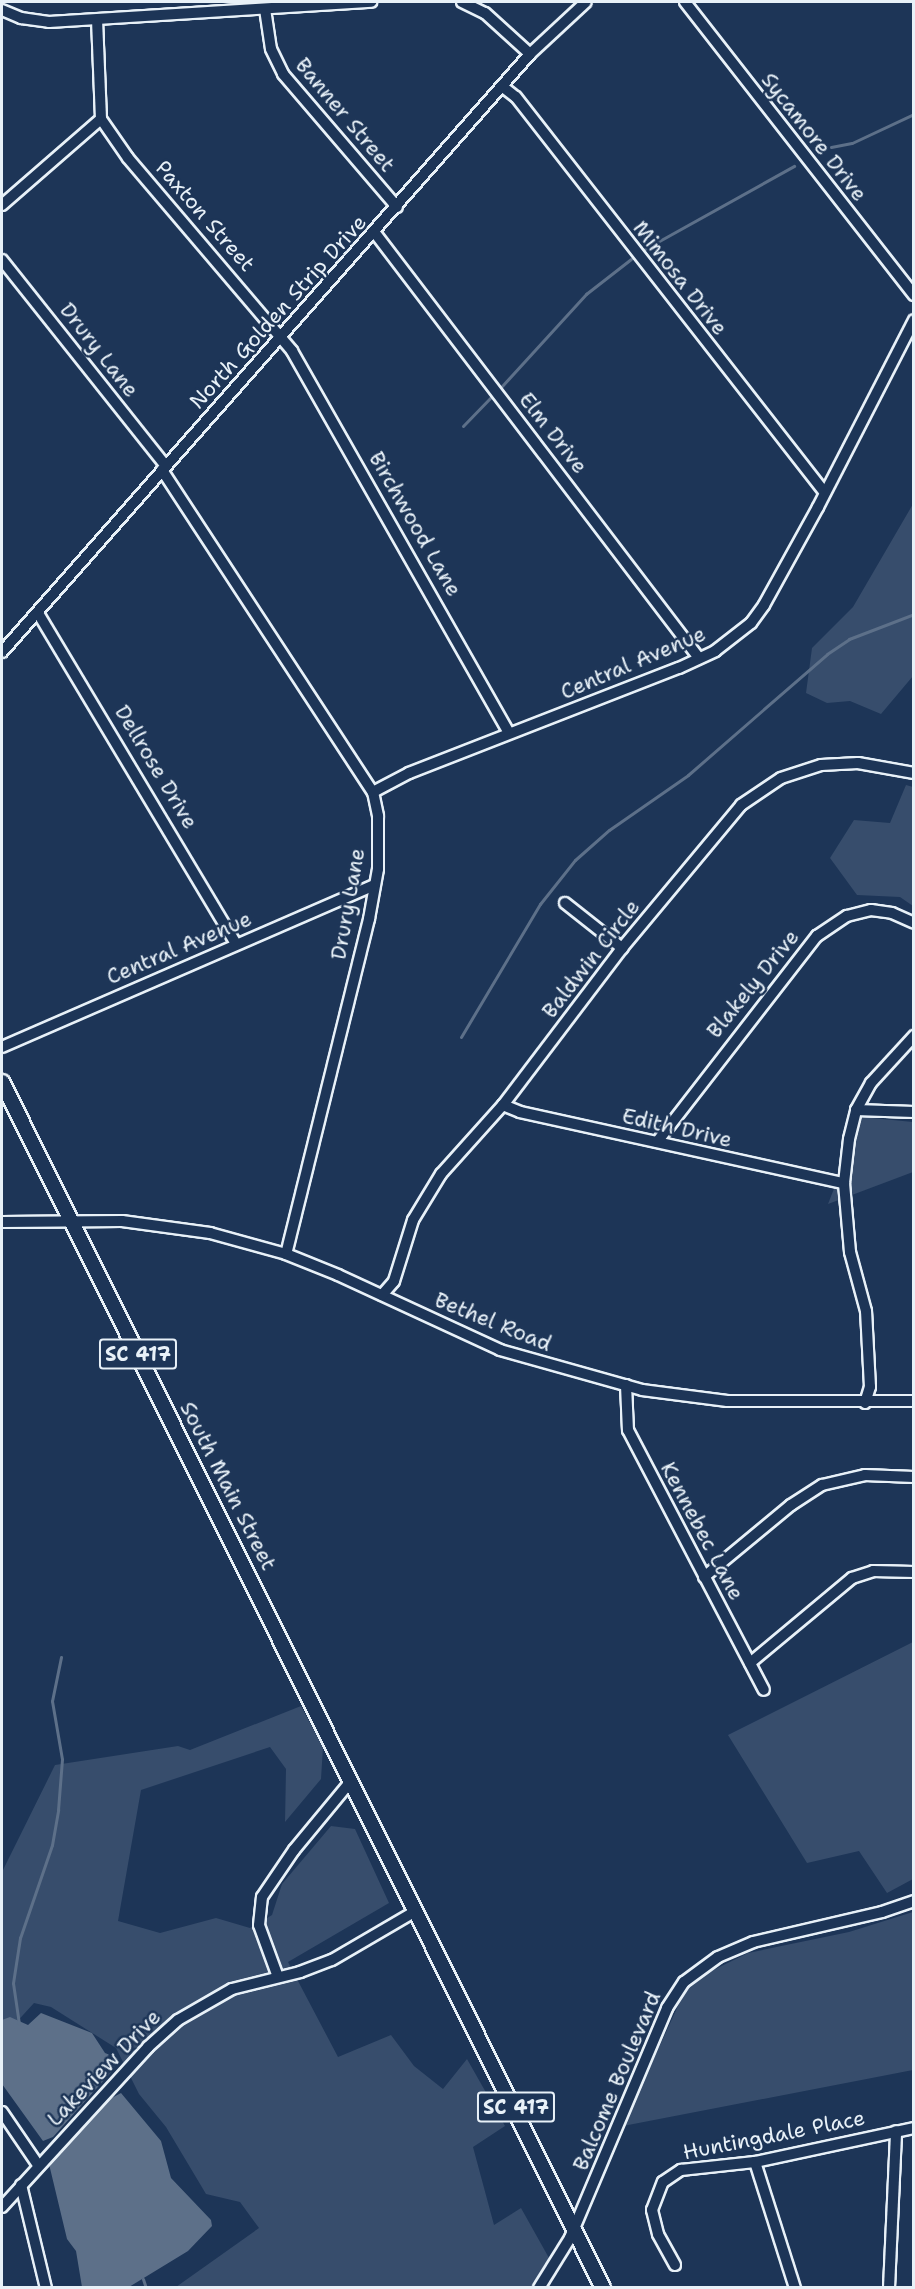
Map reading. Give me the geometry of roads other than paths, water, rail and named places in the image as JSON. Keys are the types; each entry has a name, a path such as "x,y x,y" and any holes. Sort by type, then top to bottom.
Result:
{"main road":[{"name":"South Main Street","path":"2,1082 416,1911"},
{"name":"SC 417","path":"416,1911 574,2225 603,2288"}],"street":[{"path":"2,10 37,21 97,20 371,2"},
{"path":"462,2 485,13 530,54"},
{"name":"North Golden Strip Drive","path":"2,652 375,233 530,54 586,2"},
{"name":"Sycamore Drive","path":"685,2 914,295"},
{"name":"Banner Street","path":"265,9 271,49 282,74 397,207"},
{"path":"2,205 101,119 97,20"},
{"name":"Mimosa Drive","path":"503,87 516,97 825,493"},
{"name":"Paxton Street","path":"101,119 128,158 282,337"},
{"name":"Elm Drive","path":"375,233 699,658"},
{"name":"Drury Lane","path":"2,260 164,468 374,792 379,848 373,886 350,1001 286,1254"},
{"name":"Central Avenue","path":"374,792 409,773 699,658 731,640 760,612 825,493 914,320"},
{"name":"Birchwood Lane","path":"282,337 424,578 509,733"},
{"name":"Dellrose Drive","path":"38,613 236,944"},
{"name":"Baldwin Circle","path":"382,1295 394,1281 413,1220 441,1174 503,1105 622,948 729,817 766,786 800,771 840,763 877,765 914,773"},
{"name":"Central Avenue","path":"2,1047 373,886"},
{"path":"565,903 622,948"},
{"name":"Blakely Drive","path":"657,1142 817,936 838,920 861,912 886,911 914,923"},
{"path":"865,1403 870,1387 866,1311 850,1252 844,1183 856,1110 871,1083 914,1036"},
{"name":"Edith Drive","path":"503,1105 520,1112 844,1183"},
{"path":"856,1110 914,1112"},
{"name":"Bethel Road","path":"2,1222 71,1221 172,1225 286,1254 382,1295 500,1350 626,1385 727,1401 865,1403 914,1401"},
{"name":"Kennebec Lane","path":"626,1385 628,1430 764,1690"},
{"path":"704,1577 791,1505 822,1485 865,1475 914,1477"},
{"path":"750,1664 852,1578 873,1571 914,1572"},
{"path":"278,1977 260,1931 258,1913 262,1897 294,1850 351,1781"},
{"name":"Balcome Boulevard","path":"539,2288 574,2225 667,2008 692,1975 718,1957 753,1942 882,1912 914,1901"},
{"name":"Lakeview Drive","path":"2,2207 148,2047 178,2019 232,1989 332,1960 416,1911"},
{"path":"2,2112 39,2165"},
{"name":"Huntingdale Place","path":"675,2265 658,2234 652,2210 663,2182 681,2170 755,2162 914,2128"},
{"path":"889,2288 896,2131"},
{"path":"755,2162 795,2288"},
{"path":"21,2184 46,2288"}],"waterway":[{"path":"831,147 852,143 914,114"},
{"path":"643,250 794,166"},
{"path":"502,386 586,294 631,259"},
{"path":"463,426 491,397"},
{"path":"461,1037 540,904 575,860 609,830 688,775 827,654 849,639 914,614"},
{"path":"19,2024 13,1983 20,1938 52,1845 58,1810 62,1759 52,1701 61,1657"},
{"path":"143,2279 146,2288"}]}
